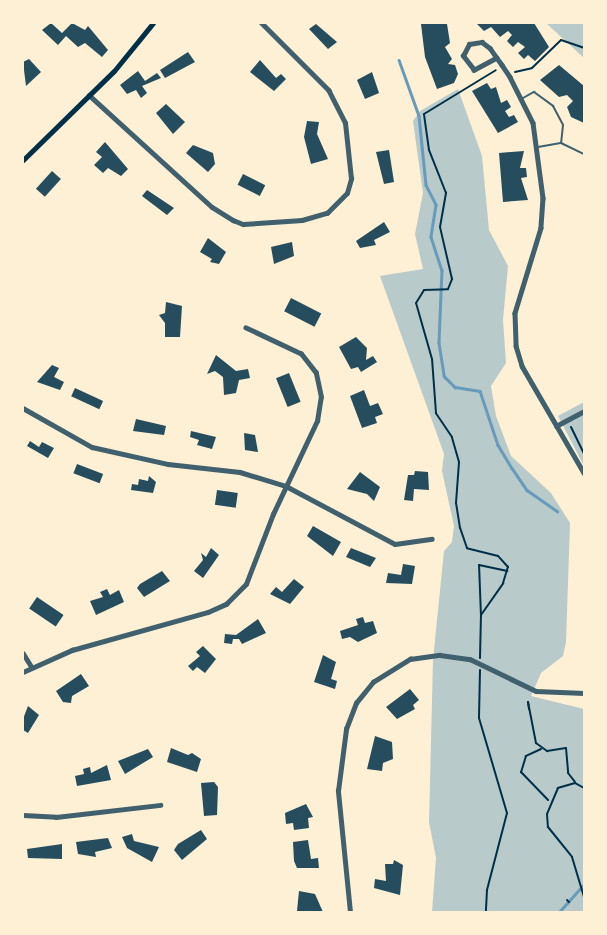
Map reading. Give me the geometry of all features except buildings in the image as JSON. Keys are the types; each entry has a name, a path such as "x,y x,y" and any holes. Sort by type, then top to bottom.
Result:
{"main road":[{"path":"23,160 89,95 153,23"}],"street":[{"path":"89,95 212,207 233,220 243,224 302,220 327,213 347,193 351,179 345,123 329,91 261,23"},
{"path":"496,58 474,70 463,56 469,44 478,41 496,58 522,98 537,147 543,215 514,329 522,366 584,473"},
{"path":"23,672 31,666 226,604 250,577 286,486 318,417 320,385 298,351 246,328"},
{"path":"23,408 99,449 169,464 240,472 286,486 395,544 432,539"},
{"path":"556,426 584,411"},
{"path":"23,653 31,666"},
{"path":"350,912 338,804 346,729 356,704 378,678 410,659 447,655 480,664 536,691 584,694"},
{"path":"23,815 47,818 160,805"}],"lane":[{"path":"522,98 534,92 553,106 563,125 561,143"},
{"path":"537,147 561,143 584,154"}],"path":[{"path":"507,570 500,558 467,548 457,518 460,462 452,437 436,413 432,359 416,305 422,292 447,289 452,274 440,227 447,197 429,150 424,114 494,71 532,68 561,40 584,48"},
{"path":"570,419 572,434 584,454"},
{"path":"486,912 488,884 507,813 479,718 479,565 507,570"},
{"path":"481,619 507,570"},
{"path":"529,709 531,733 543,749"},
{"path":"549,801 521,772 526,756 543,749 566,748 568,773 584,788"},
{"path":"576,783 558,788 549,801 548,825 572,857 584,897"}],"shaded area":[{"path":"546,23 584,23 584,58"},
{"path":"458,89 482,156 489,230 508,266 503,320 506,363 491,386 496,416 511,456 551,493 570,523 566,642 563,656 541,673 531,696 584,709 584,912 432,912 436,858 429,822 433,660 444,551 452,542 454,526 442,471 444,454 380,276 423,269 415,234 423,193 413,121 420,111"},
{"path":"584,402 584,466 558,416"}],"waterway":[{"path":"399,60 419,116 426,185 436,205 431,237 442,270 439,343 444,376 455,387 480,391 498,445 512,468 527,490 557,511"},
{"path":"559,912 584,884"}]}
